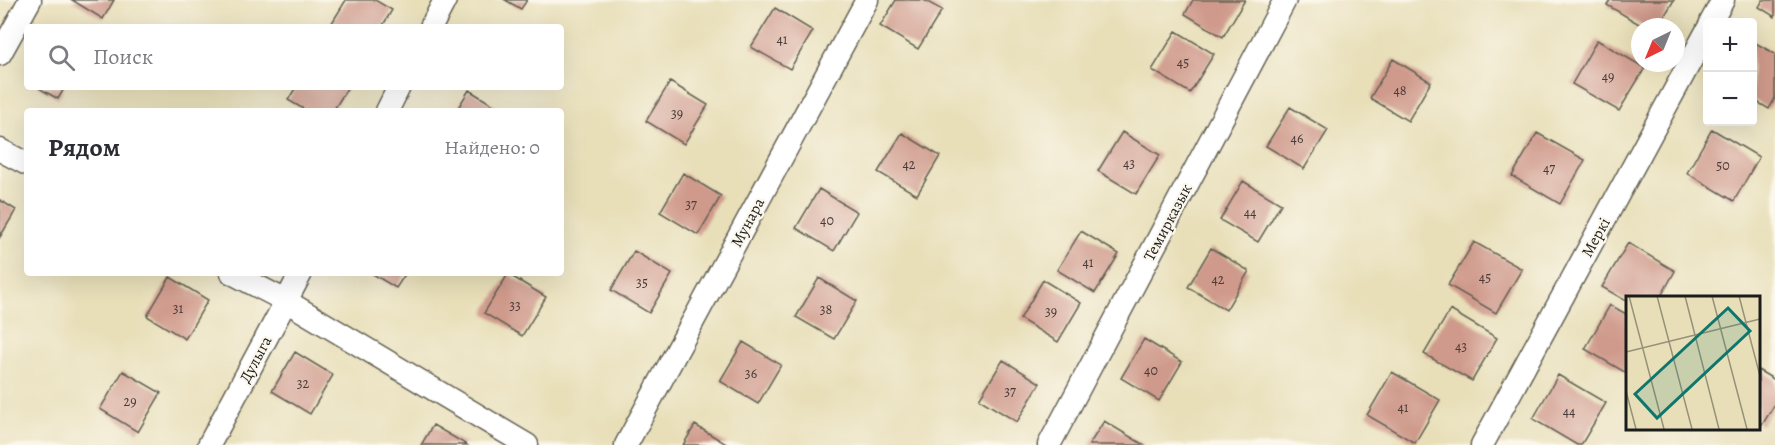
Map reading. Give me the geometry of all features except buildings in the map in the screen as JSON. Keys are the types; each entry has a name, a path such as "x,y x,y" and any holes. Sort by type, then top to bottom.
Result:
{"street":[{"path":"0,54 30,0"},
{"path":"433,24 445,0"},
{"name":"Мунара","path":"626,445 867,0"},
{"name":"Темирказык","path":"1049,445 1285,0"},
{"path":"1713,18 1723,0"},
{"name":"Меркі","path":"1482,445 1703,36"},
{"path":"388,108 398,90"},
{"path":"0,150 24,162"},
{"path":"238,276 286,301 527,445"},
{"name":"Дулыга","path":"209,445 299,276"}]}
